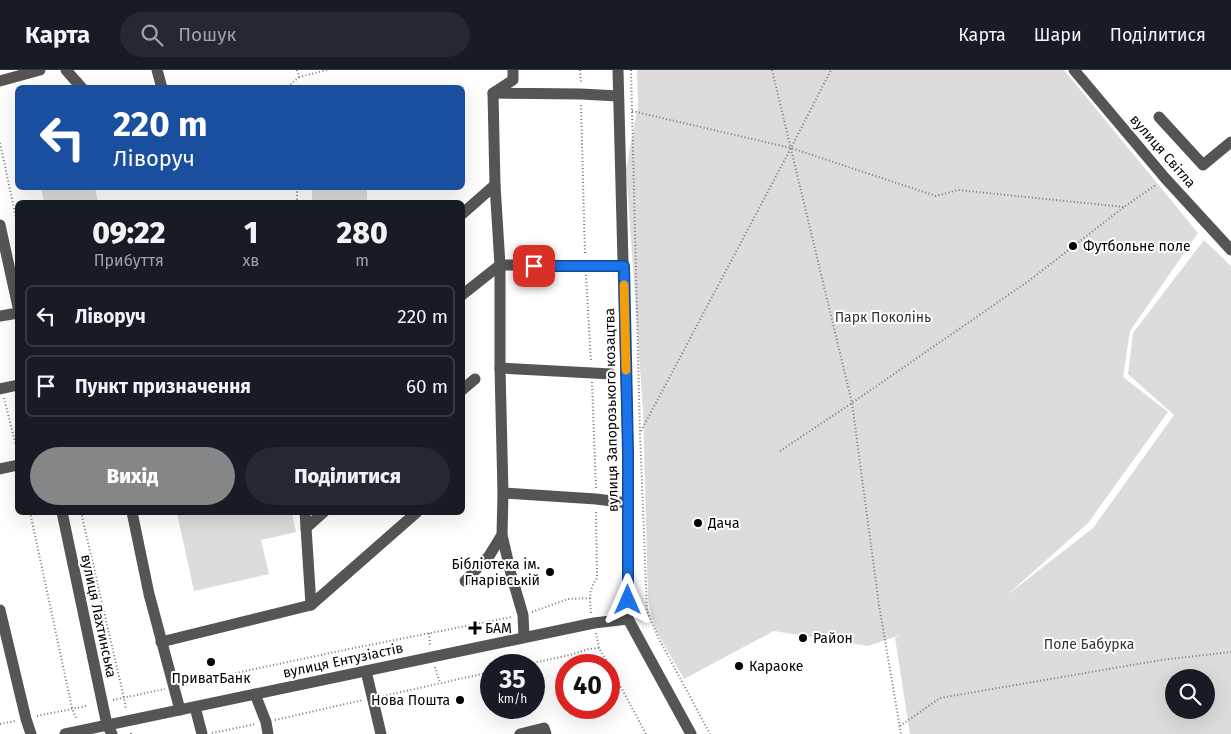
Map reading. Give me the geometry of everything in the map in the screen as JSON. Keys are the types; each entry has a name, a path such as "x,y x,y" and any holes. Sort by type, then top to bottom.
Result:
{"street":[{"path":"0,81 40,70"},
{"path":"66,70 79,85"},
{"path":"157,70 161,85"},
{"path":"493,93 513,80 513,70"},
{"name":"вулиця Запорозького козацтва","path":"618,70 628,453 628,620 691,734"},
{"name":"вулиця Світла","path":"1074,70 1165,178 1231,250"},
{"path":"493,93 618,96"},
{"path":"493,93 495,185 500,266 502,535 523,615 524,637"},
{"path":"1159,117 1203,165 1231,142"},
{"path":"465,211 495,185"},
{"path":"0,225 15,293"},
{"path":"465,292 500,266 624,266"},
{"path":"0,316 15,314"},
{"path":"500,368 610,374"},
{"path":"465,387 475,379"},
{"path":"1,389 15,386"},
{"path":"0,468 15,466"},
{"path":"503,493 628,503"},
{"name":"вулиця Лахтинська","path":"63,515 110,730"},
{"path":"133,515 149,594 180,710"},
{"path":"306,515 311,605"},
{"path":"306,528 321,515"},
{"path":"161,642 311,605 415,515"},
{"path":"465,581 489,556 502,535"},
{"path":"0,610 31,734"},
{"name":"вулиця Ентузіастів","path":"65,734 110,730 195,706 594,623 628,620"},
{"path":"366,671 381,734"},
{"path":"255,694 266,722 268,734"},
{"path":"195,706 202,734"},
{"path":"520,734 544,728 546,734"}],"path":[{"path":"297,70 299,77"},
{"path":"292,85 299,77 327,70"},
{"path":"580,70 585,266 596,499 597,578 592,586 590,598 591,614"},
{"path":"631,70 640,433 647,611 658,637 710,734"},
{"path":"772,70 852,403 879,605 901,734"},
{"path":"628,453 792,148 831,70"},
{"path":"632,112 792,148 936,196 958,190 1124,207"},
{"path":"0,142 15,212"},
{"path":"780,451 1030,280 1124,207 1165,178"},
{"path":"1,389 15,443"},
{"path":"31,515 72,708 78,724"},
{"path":"82,515 126,712"},
{"path":"108,701 523,615 568,599 590,598"},
{"path":"429,633 430,645"},
{"path":"596,633 599,648 603,654"},
{"path":"545,660 599,648"},
{"path":"900,726 940,698 1161,660 1231,652"},
{"path":"434,665 440,683"},
{"path":"209,734 480,674"},
{"path":"620,686 646,734"},
{"path":"0,724 86,706"}],"green space":[{"name":"Парк Поколінь","path":"637,70 1064,70 1198,233 1130,331 1123,377 1168,412 1088,523 1006,596 1093,528 1174,415 1128,374 1133,333 1204,240 1231,266 1231,734 910,734 895,638 900,635 868,646 774,631 684,679 654,627 648,599 643,410 626,169 638,106"},
{"path":"41,190 95,190 98,200 44,200"},
{"path":"312,190 367,190 367,200 312,200"},
{"path":"177,515 292,515 296,532 261,540 269,574 194,591"}],"slow traffic":[{"path":"624,285 626,370"}],"place":[{"name":"Футбольне поле","path":"1073,246"},
{"name":"Дача","path":"698,523"},
{"name":"Бібліотека ім. Гнарівській","path":"550,572"},
{"name":"БАМ","path":"475,628"},
{"name":"Район","path":"803,638"},
{"name":"ПриватБанк","path":"211,662"},
{"name":"Караоке","path":"739,666"},
{"name":"Нова Пошта","path":"460,700"}],"route":[{"path":"534,266 624,266 628,453 628,600"}],"park label":[{"name":"Поле Бабурка","path":"1089,644"}]}
